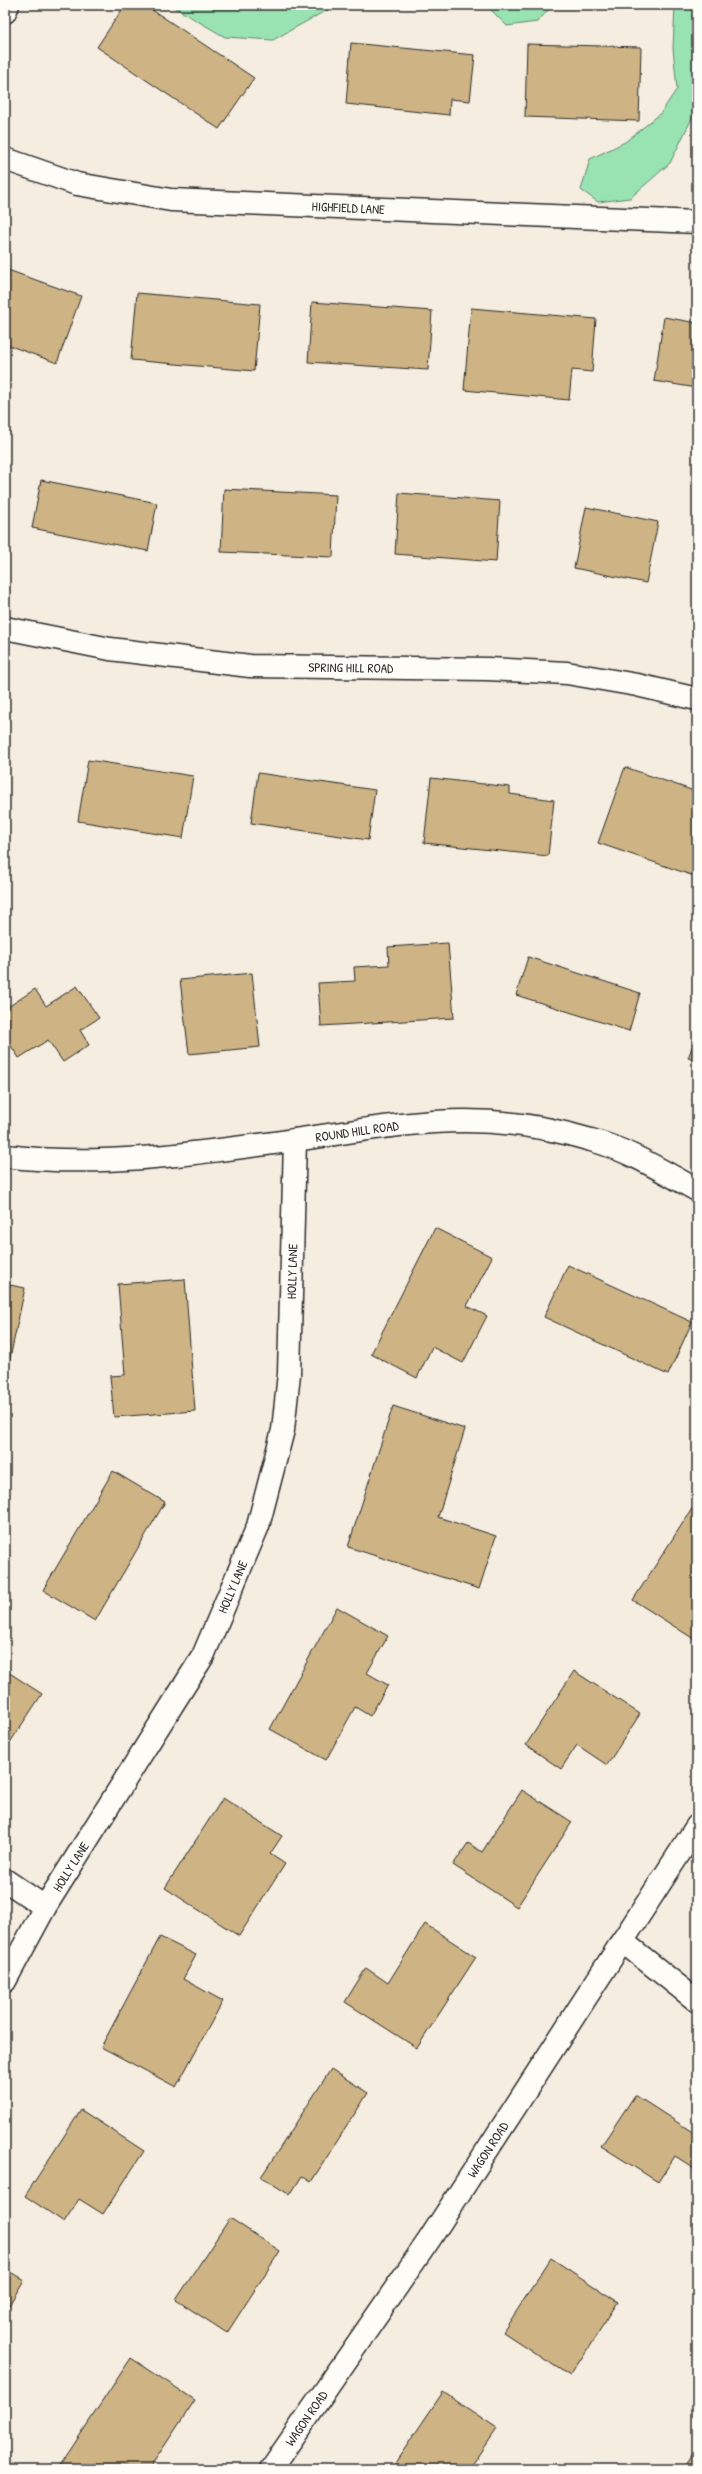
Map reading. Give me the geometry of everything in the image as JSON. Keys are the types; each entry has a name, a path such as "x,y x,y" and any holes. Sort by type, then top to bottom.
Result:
{"street":[{"path":"5,12 8,5"},
{"name":"HIGHFIELD LANE","path":"5,159 77,184 171,200 697,222"},
{"name":"SPRING HILL ROAD","path":"5,628 110,650 250,666 488,669 567,673 637,685 697,699"},
{"name":"ROUND HILL ROAD","path":"5,1156 44,1161 132,1159 295,1140 394,1125 466,1121 534,1126 593,1140 652,1165 697,1190"},
{"name":"HOLLY LANE","path":"5,1981 46,1907 203,1656 258,1526 283,1430 289,1374 295,1140"},
{"name":"WAGON ROAD","path":"271,2469 429,2240 697,1826"},
{"path":"5,1880 46,1907"},
{"path":"622,1941 697,2001"}],"green space":[{"path":"170,5 272,5 296,10 302,5 336,5 273,40 225,37"},
{"path":"486,5 553,5 537,22 507,26"},
{"path":"675,5 697,5 697,108 670,163 630,198 598,202 581,190 590,159 625,142 660,114 677,89 673,48"}],"building":[{"path":"125,5 145,5 254,78 219,129 97,47"},
{"path":"351,43 475,55 470,101 450,99 449,115 346,104"},
{"path":"527,44 641,47 639,121 525,117"},
{"path":"5,269 81,296 57,363 5,344"},
{"path":"137,293 260,304 254,371 131,360"},
{"path":"312,302 432,311 428,370 308,362"},
{"path":"471,308 596,319 592,372 572,370 569,400 464,390"},
{"path":"664,317 697,323 697,388 654,381"},
{"path":"41,480 157,503 148,551 32,528"},
{"path":"224,489 336,495 333,557 221,552"},
{"path":"399,493 500,501 496,562 395,554"},
{"path":"586,507 658,522 646,583 574,568"},
{"path":"88,760 193,776 183,838 78,821"},
{"path":"625,767 697,792 697,877 598,843"},
{"path":"258,773 375,790 368,840 251,823"},
{"path":"431,778 510,787 510,794 554,800 548,856 424,843"},
{"path":"448,943 454,1018 321,1026 318,983 355,981 354,967 389,965 388,947"},
{"path":"528,957 640,993 629,1031 516,995"},
{"path":"252,973 260,1047 189,1054 180,980"},
{"path":"77,986 99,1018 80,1030 89,1045 63,1062 48,1040 19,1058 5,1037 5,1009 35,989 46,1006"},
{"path":"697,1034 697,1061 688,1058"},
{"path":"435,1228 492,1257 467,1306 487,1316 463,1363 432,1347 417,1378 371,1354"},
{"path":"568,1265 692,1322 668,1375 544,1317"},
{"path":"185,1279 195,1411 114,1417 110,1376 125,1375 118,1284"},
{"path":"5,1284 25,1288 6,1377 5,1377"},
{"path":"393,1406 465,1429 438,1517 496,1536 479,1589 348,1547"},
{"path":"113,1471 165,1502 95,1621 43,1590"},
{"path":"697,1501 697,1641 633,1600"},
{"path":"337,1607 388,1636 367,1673 388,1685 370,1716 355,1707 326,1760 270,1729"},
{"path":"5,1670 42,1694 5,1750"},
{"path":"574,1671 640,1714 607,1765 577,1745 561,1769 526,1745"},
{"path":"522,1790 572,1822 517,1907 453,1865 468,1843 482,1852"},
{"path":"223,1798 282,1836 270,1854 285,1864 239,1936 165,1888"},
{"path":"425,1924 476,1957 417,2048 345,2002 366,1968 388,1983"},
{"path":"160,1937 196,1955 183,1979 223,2001 176,2087 101,2047"},
{"path":"331,2069 368,2093 311,2182 302,2176 290,2195 261,2177"},
{"path":"635,2095 697,2135 697,2170 675,2156 658,2182 601,2146"},
{"path":"81,2110 144,2151 103,2214 79,2199 64,2222 25,2196"},
{"path":"230,2218 280,2251 227,2333 176,2300"},
{"path":"551,2258 618,2302 570,2376 503,2332"},
{"path":"5,2269 24,2280 5,2312"},
{"path":"131,2358 195,2400 149,2469 62,2469 59,2467"},
{"path":"443,2392 497,2428 472,2465 478,2469 391,2469"},
{"path":"697,2449 697,2469 692,2469 686,2465"}]}
